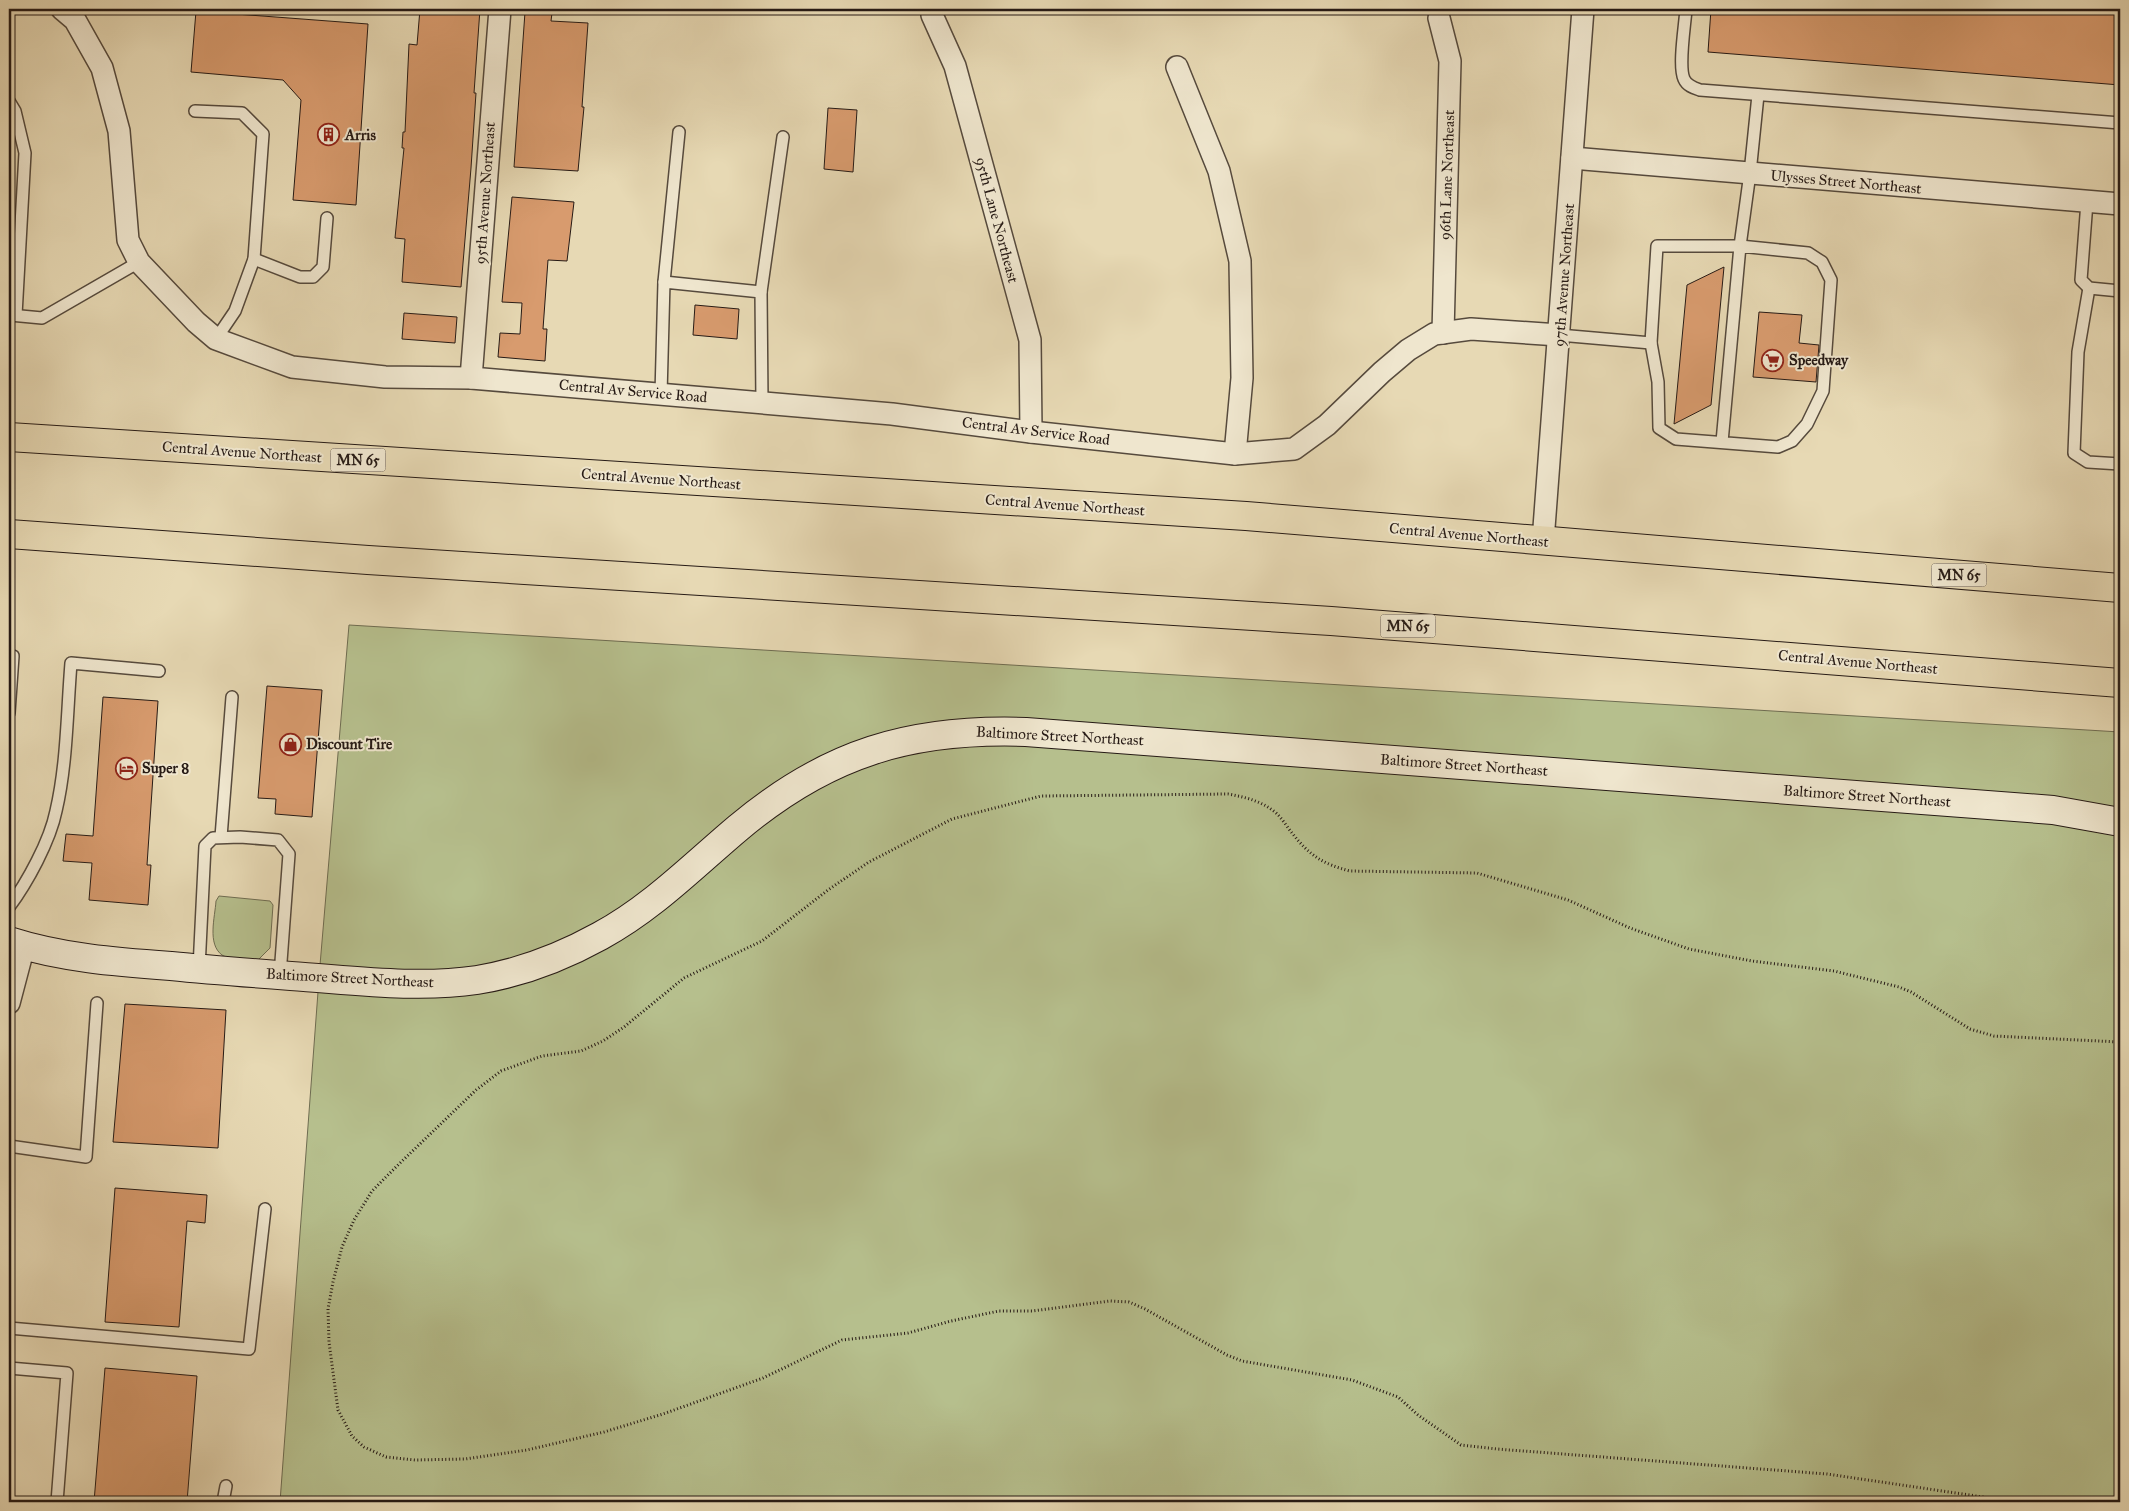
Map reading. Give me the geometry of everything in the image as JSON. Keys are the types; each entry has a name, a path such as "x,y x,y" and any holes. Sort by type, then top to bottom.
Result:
{"highway":[{"name":"Central Avenue Northeast","path":"9,437 1246,516 2120,588"},
{"name":"Central Avenue Northeast","path":"9,534 368,560 1341,621 2120,683"}],"street":[{"path":"62,9 75,20 102,68 119,131 128,240 139,262 196,322 216,339 292,367 385,378 471,378"},
{"name":"95th Avenue Northeast","path":"471,378 500,9"},
{"name":"97th Avenue Northeast","path":"1543,541 1583,9"},
{"name":"95th Lane Northeast","path":"932,15 955,66 1030,340 1031,432"},
{"name":"96th Lane Northeast","path":"1439,18 1450,61 1443,333"},
{"path":"1177,67 1219,171 1240,260 1242,378 1235,454"},
{"name":"Ulysses Street Northeast","path":"1572,158 2120,204"},
{"name":"Central Av Service Road","path":"471,378 892,414 1031,432 1235,454 1294,449 1327,425 1382,372 1408,350 1434,334 1472,329 1559,335"},
{"name":"Baltimore Street Northeast","path":"16,944 61,955 103,961 280,975 412,983 444,983 477,980 506,974 541,963 579,947 634,915 775,799 822,769 885,745 958,732 1026,732 1723,784 2053,810 2120,822"},
{"path":"9,1003 16,944"}],"lane":[{"path":"1686,9 1682,61 1684,79 1690,87 1700,90 2120,123"},
{"path":"1722,442 1740,246 1758,95"},
{"path":"9,101 15,111 25,153 13,315 42,318 139,262"},
{"path":"195,111 242,113 264,134 254,260 235,311 216,339"},
{"path":"661,394 664,282 679,132"},
{"path":"762,402 761,292 782,137"},
{"path":"2088,202 2081,280 2088,288 2120,290"},
{"path":"254,260 300,277 313,277 323,267 326,218"},
{"path":"1657,246 1740,246 1808,253 1822,262 1831,280 1823,391 1807,424 1792,441 1778,446 1676,438 1659,428 1658,382 1651,343 1657,246"},
{"path":"664,282 761,292"},
{"path":"2088,288 2078,352 2074,453 2088,462 2120,464"},
{"path":"1559,335 1651,343"},
{"path":"9,655 13,656 9,713"},
{"path":"9,906 24,887 56,812 62,773 71,663 159,671"},
{"path":"221,837 232,697"},
{"path":"199,969 205,885 205,846 213,838 240,836 278,840 289,854 280,975"},
{"path":"9,1146 86,1156 97,1003"},
{"path":"9,1328 249,1350 265,1209"},
{"path":"9,1368 67,1373 57,1502"},
{"path":"222,1502 226,1486"}],"path":[{"path":"2000,1502 1983,1497 1827,1474 1461,1445 1418,1415 1398,1397 1352,1380 1242,1360 1210,1345 1145,1309 1129,1302 1110,1301 1032,1311 999,1311 951,1321 908,1333 842,1340 827,1346 784,1370 718,1396 604,1432 527,1450 465,1459 415,1460 386,1457 364,1447 352,1436 338,1410 329,1342 328,1309 342,1247 354,1220 372,1191 476,1090 501,1071 542,1056 580,1051 602,1041 624,1027 684,978 762,941 828,890 869,862 952,819 1041,796 1228,794 1247,797 1276,813 1309,853 1333,867 1350,871 1477,873 1568,900 1630,928 1689,949 1752,961 1834,971 1900,987 1912,992 1970,1029 1982,1034 2120,1042"}],"green space":[{"path":"349,625 2120,732 2120,1502 280,1502 320,965"},
{"path":"219,896 270,901 273,905 270,948 258,960 230,958 222,955 217,950 213,930 216,901"}],"building":[{"path":"420,9 480,9 471,168 461,287 402,282 405,239 395,238 404,148 402,148 403,132 405,132 409,44 417,45"},
{"path":"1711,9 2120,9 2120,85 1708,52"},
{"name":"Arris","path":"196,11 368,24 356,205 293,200 301,100 283,80 191,72"},
{"path":"525,12 552,13 551,21 588,23 582,107 584,107 578,171 514,167"},
{"path":"828,108 857,110 853,172 824,169"},
{"path":"512,197 574,202 567,261 548,260 543,329 547,329 545,361 498,357 500,333 520,334 522,303 502,302"},
{"path":"1724,267 1711,405 1674,424 1687,285"},
{"path":"695,305 739,309 737,339 693,335"},
{"path":"1759,312 1802,315 1799,343 1819,345 1816,382 1753,377"},
{"path":"404,313 457,317 455,343 402,339"},
{"name":"Discount Tire","path":"267,686 322,690 312,817 275,814 276,799 258,798"},
{"name":"Super 8","path":"103,697 158,701 147,865 151,865 148,905 89,900 92,863 63,861 66,834 93,836"},
{"path":"125,1004 226,1010 218,1148 113,1142"},
{"path":"115,1188 207,1195 205,1223 187,1221 179,1327 105,1322"},
{"path":"105,1368 197,1376 187,1502 94,1502"}],"place":[{"name":"Arris","path":"329,135"},
{"name":"Speedway","path":"1773,360"},
{"name":"Discount Tire","path":"290,744"},
{"name":"Super 8","path":"126,768"}]}
